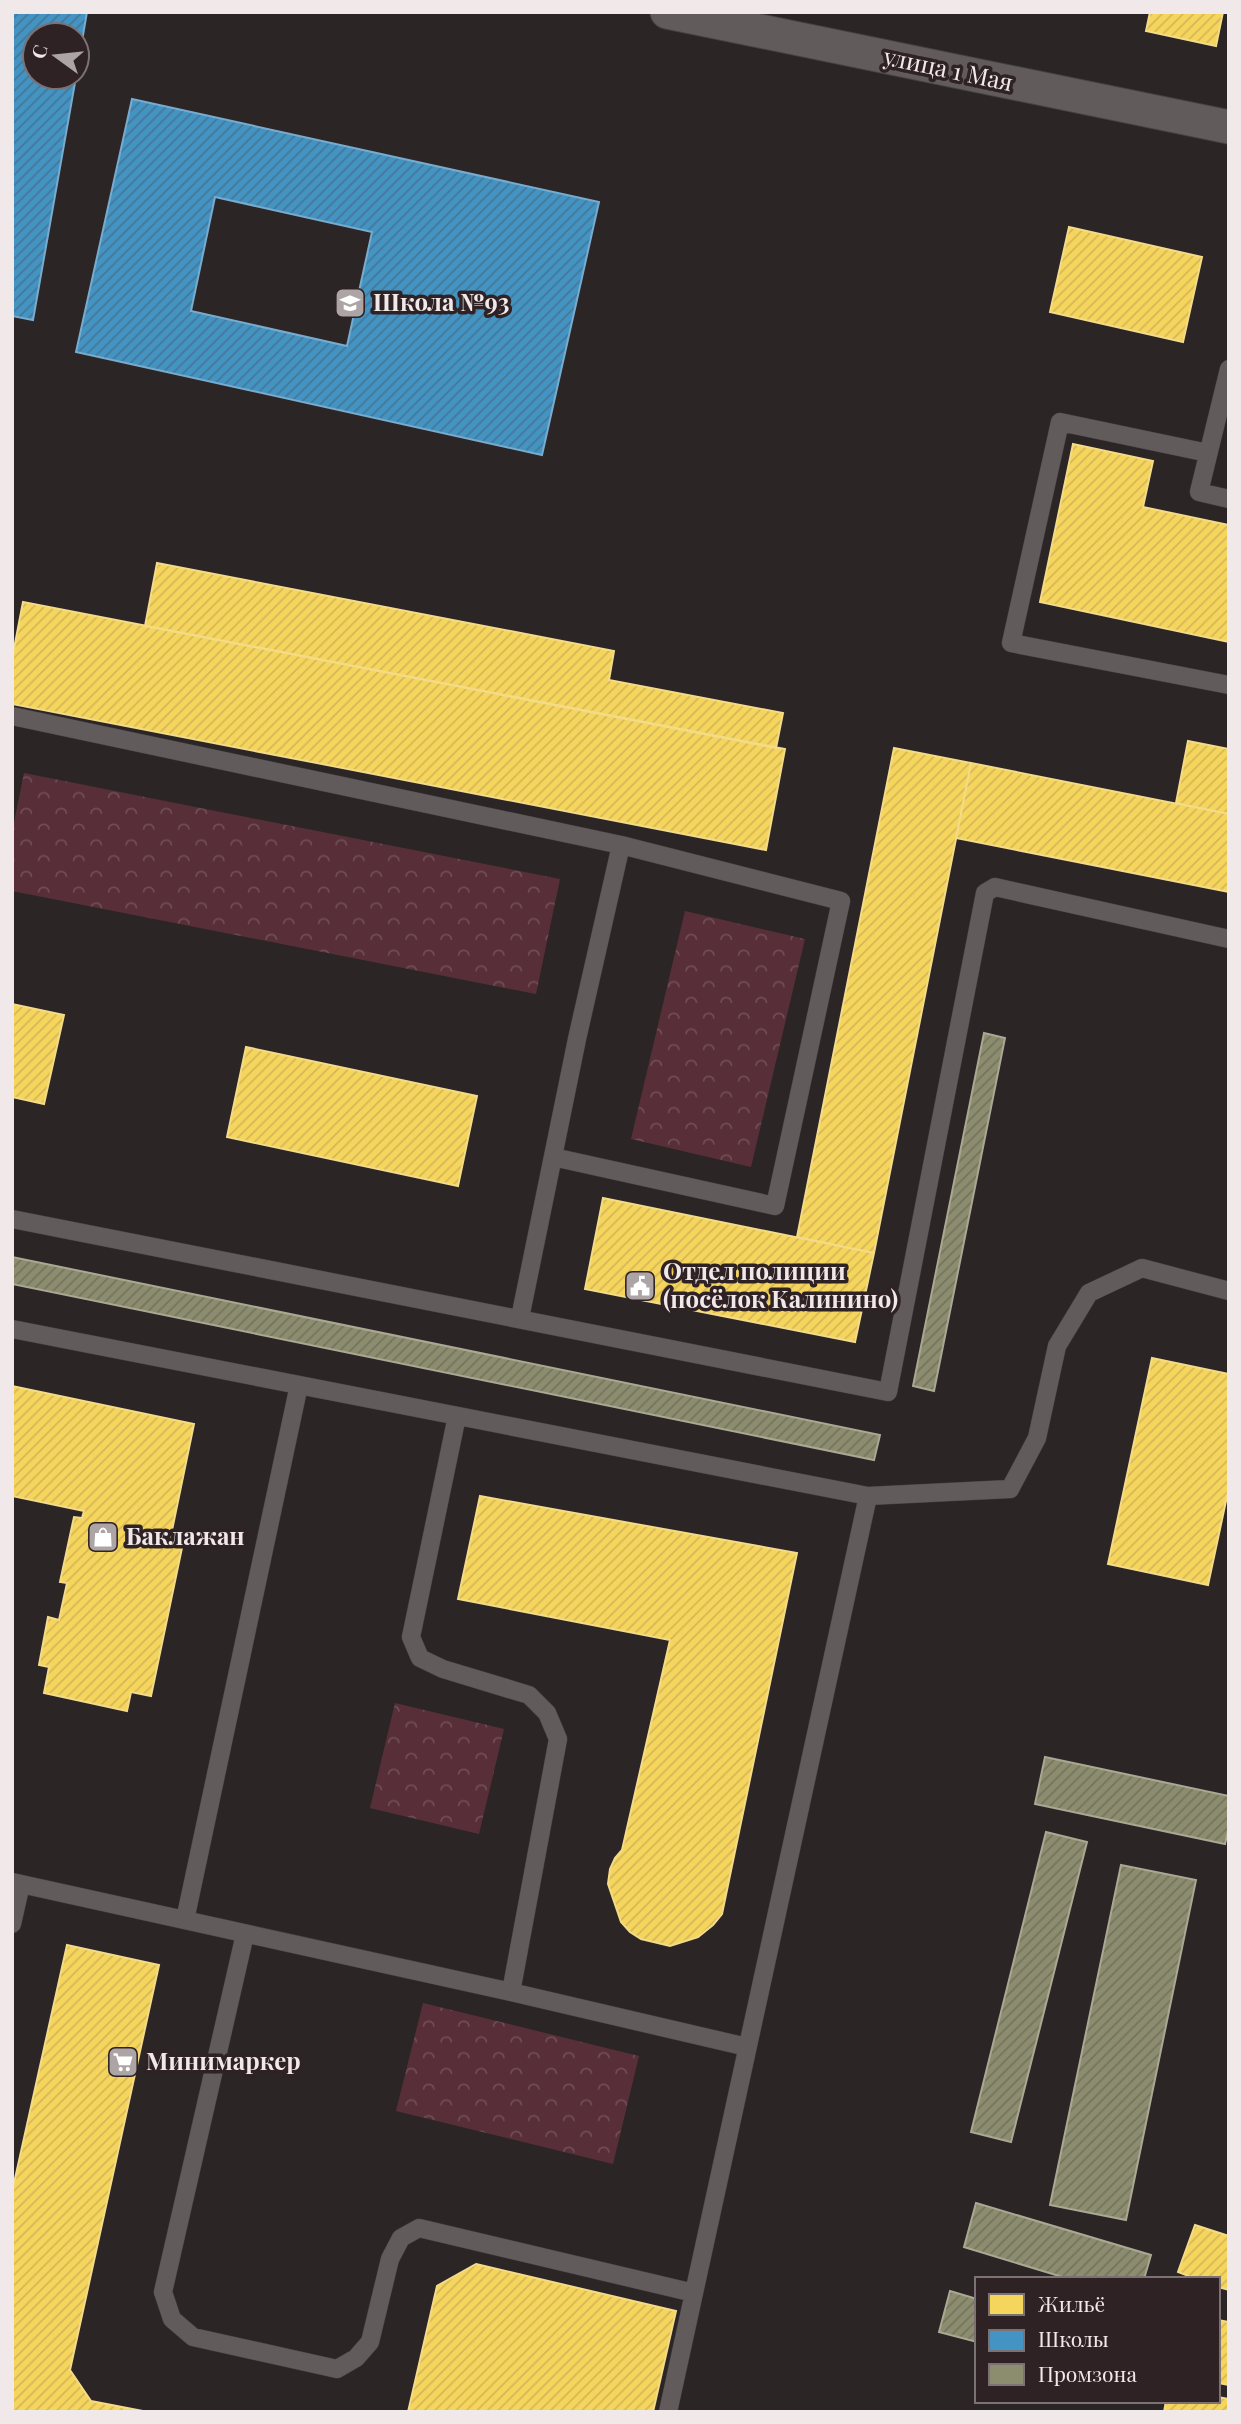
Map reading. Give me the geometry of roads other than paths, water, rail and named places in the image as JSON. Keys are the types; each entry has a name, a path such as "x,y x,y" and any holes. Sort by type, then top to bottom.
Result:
{"street":[{"name":"улица 1 Мая","path":"667,12 1229,127"}],"lane":[{"path":"1229,369 1199,492 1229,499"},
{"path":"1208,453 1060,422 1011,643 1229,685"},
{"path":"12,716 621,845 841,901 775,1206 553,1157"},
{"path":"520,1318 621,845"},
{"path":"12,1219 888,1392 985,892 995,887 1229,939"},
{"path":"12,1329 868,1496 1010,1489 1037,1438 1057,1346 1089,1293 1142,1268 1229,1291"},
{"path":"185,1920 299,1385"},
{"path":"457,1416 411,1637 420,1658 431,1664 529,1695 547,1713 558,1739 511,1992"},
{"path":"668,2412 868,1496"},
{"path":"12,1924 17,1883 747,2047"},
{"path":"245,1934 163,2291 172,2319 193,2337 337,2369 356,2358 370,2342 390,2259 401,2238 419,2228 694,2293"}],"place":[{"name":"Школа №93","path":"350,303"},
{"name":"Отдел полиции (посёлок Калинино)","path":"640,1286"},
{"name":"Баклажан","path":"103,1537"},
{"name":"Минимаркер","path":"123,2062"}]}
